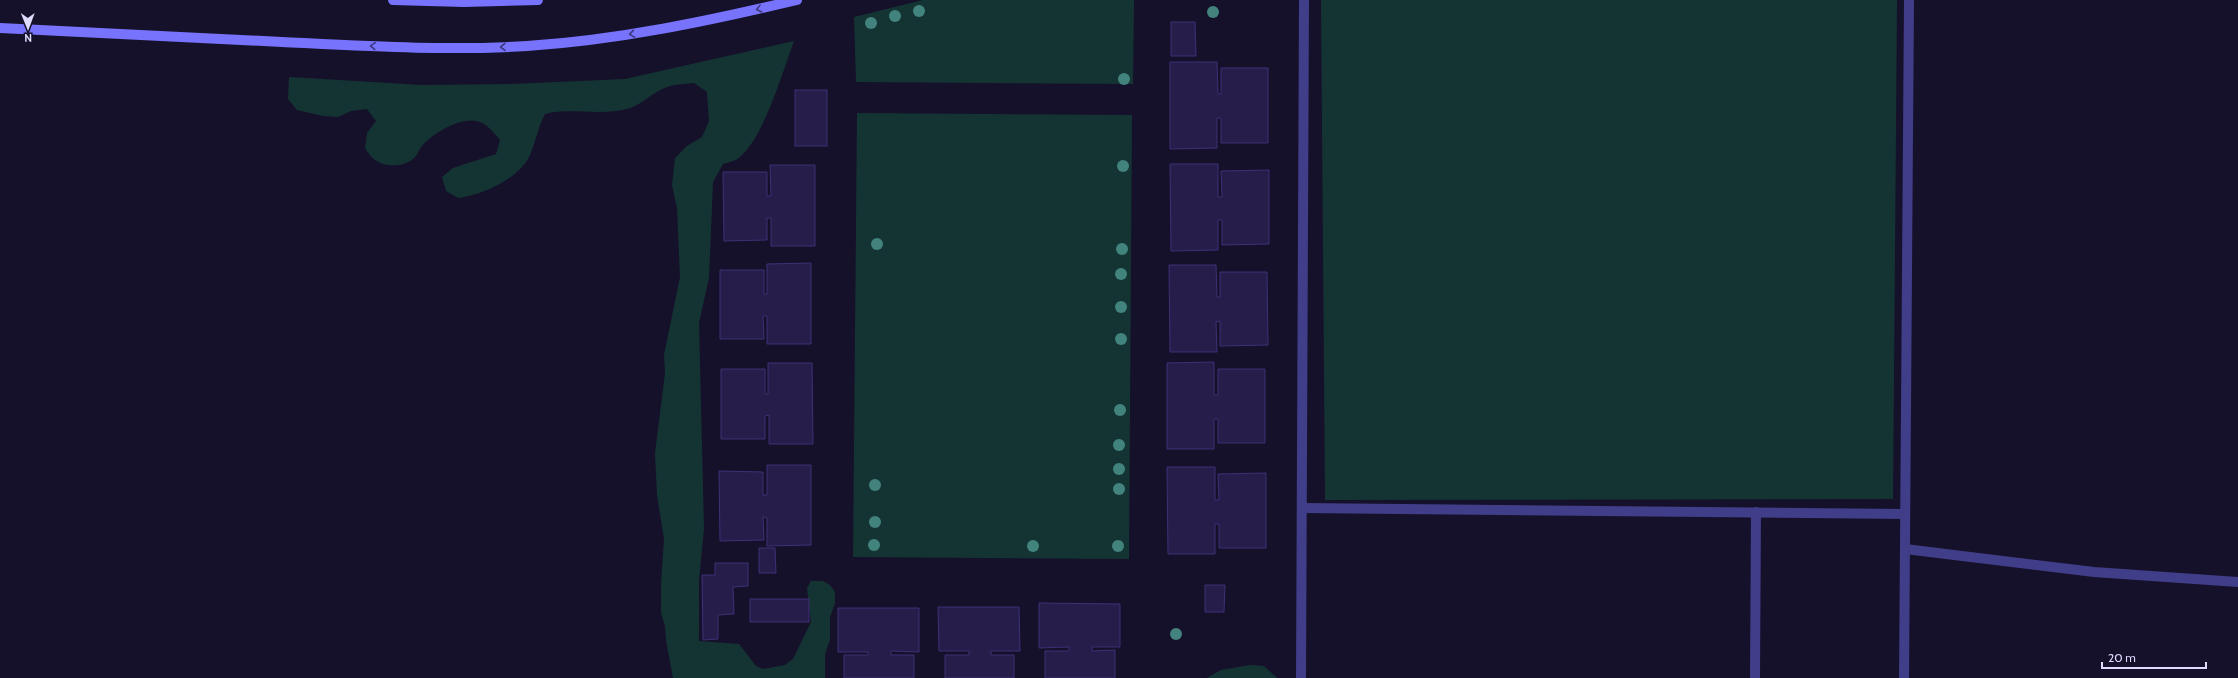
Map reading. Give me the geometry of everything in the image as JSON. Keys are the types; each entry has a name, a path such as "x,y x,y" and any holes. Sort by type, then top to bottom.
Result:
{"street":[{"path":"393,0 464,2 538,0"},
{"path":"0,28 385,47 512,46 603,39 677,27 797,0"},
{"path":"1300,678 1304,0"},
{"path":"1904,678 1910,0"},
{"path":"1302,508 1905,514"},
{"path":"1755,678 1756,512"},
{"path":"1905,549 2094,572 2238,582"}],"green space":[{"path":"923,0 1134,0 1133,84 856,82 854,17"},
{"path":"1321,0 1897,0 1893,499 1325,500"},
{"path":"794,41 772,103 757,134 749,147 740,157 723,164 713,182 709,278 699,323 704,529 699,580 699,641 739,644 756,666 763,669 785,665 793,659 811,622 807,588 811,581 823,581 830,585 835,592 835,603 830,617 830,640 825,654 825,678 673,678 665,626 661,613 661,583 664,539 657,495 655,453 665,373 664,355 680,277 677,208 672,185 675,158 687,146 702,137 709,121 707,92 694,83 677,85 662,89 639,104 619,111 566,111 545,114 530,155 525,164 509,178 499,184 478,193 458,198 446,191 442,177 453,168 496,154 500,140 483,123 469,121 454,124 433,136 421,147 416,156 406,163 390,165 380,163 371,156 365,148 367,133 376,121 367,109 351,111 338,117 323,116 297,110 288,99 289,77 422,85 512,84 625,79"},
{"path":"857,113 1132,115 1129,559 853,557"},
{"path":"1250,665 1264,666 1277,678 1207,678 1221,670"}],"building":[{"path":"1171,22 1195,22 1196,56 1171,56"},
{"path":"1170,62 1217,62 1218,94 1221,94 1221,68 1268,68 1268,143 1221,143 1221,118 1217,118 1217,148 1170,149"},
{"path":"795,90 827,90 827,146 795,146"},
{"path":"1170,164 1218,164 1218,197 1222,197 1221,171 1269,170 1269,244 1222,245 1222,220 1218,220 1218,250 1171,251"},
{"path":"770,165 815,165 815,246 771,246 771,218 767,218 767,240 724,241 723,172 767,172 767,196 771,196"},
{"path":"811,263 811,344 767,344 767,316 763,316 764,339 720,339 720,270 764,270 764,294 767,294 767,264"},
{"path":"1169,265 1216,265 1217,297 1220,297 1220,272 1267,272 1268,345 1220,346 1220,321 1216,322 1217,352 1170,352"},
{"path":"1214,362 1214,395 1218,395 1218,369 1265,369 1265,443 1218,443 1218,419 1214,419 1214,449 1167,449 1167,363"},
{"path":"768,363 812,363 813,444 769,444 769,415 765,416 765,439 721,439 721,369 765,369 765,394 768,394"},
{"path":"767,465 811,465 811,545 767,546 767,518 763,517 764,540 720,541 719,471 763,472 763,495 767,495"},
{"path":"1167,467 1215,467 1215,500 1219,500 1218,474 1266,473 1266,548 1219,548 1219,524 1215,524 1215,554 1168,554"},
{"path":"759,548 775,548 776,573 759,573"},
{"path":"715,563 748,563 748,586 733,587 734,614 718,615 718,639 703,640 702,575 715,575"},
{"path":"1205,585 1225,585 1224,612 1205,612"},
{"path":"750,599 809,599 809,622 750,622"},
{"path":"1039,603 1120,604 1120,647 1092,647 1092,651 1115,650 1115,678 1045,678 1045,651 1069,651 1069,647 1039,648"},
{"path":"938,607 1019,607 1020,651 991,651 991,655 1014,655 1014,678 945,678 945,655 969,655 969,651 939,651"},
{"path":"838,608 919,608 919,652 891,651 891,655 914,655 914,678 844,678 844,655 868,655 868,652 838,652"}]}
